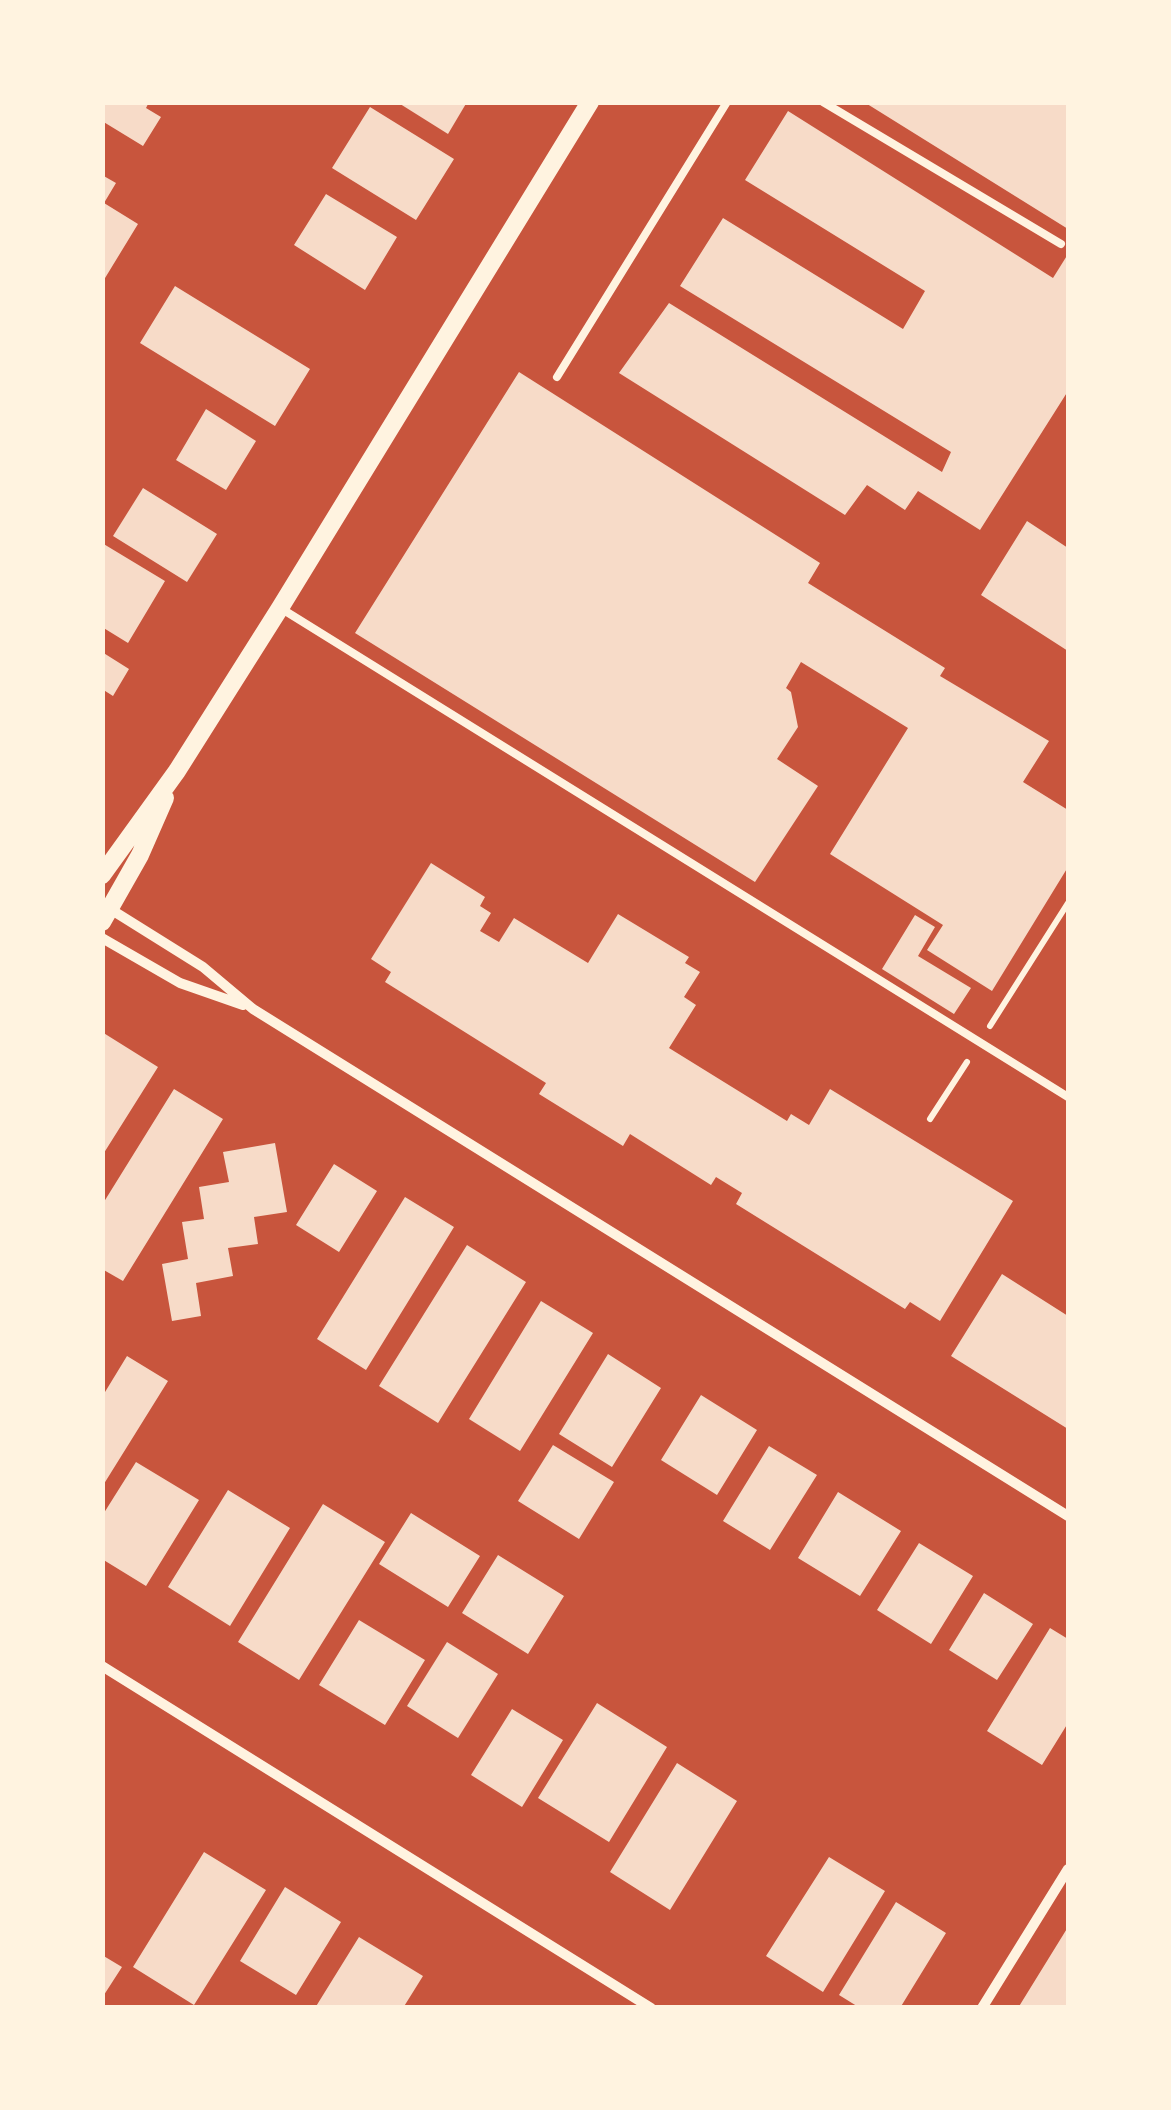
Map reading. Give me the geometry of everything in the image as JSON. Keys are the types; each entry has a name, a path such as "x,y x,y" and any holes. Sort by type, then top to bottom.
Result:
{"street":[{"path":"102,876 177,771 280,608 590,102"},
{"path":"177,771 140,855 105,912 203,967 254,1009 1068,1516"},
{"path":"102,938 180,983 254,1009"},
{"path":"102,1666 651,2008"},
{"path":"982,2008 1068,1869"}],"lane":[{"path":"557,377 727,102"},
{"path":"823,102 1062,244"},
{"path":"280,608 1068,1097"}],"path":[{"path":"930,1120 1068,902"}],"building":[{"path":"102,102 149,102 146,108 161,117 143,146 102,121"},
{"path":"397,102 467,102 448,134"},
{"path":"864,102 1068,102 1068,229"},
{"path":"370,107 454,159 416,220 332,168"},
{"path":"788,111 1053,278 1068,254 1068,391 980,530 918,491 905,510 867,485 845,515 619,373 669,303 942,472 951,452 680,286 723,218 903,329 925,291 745,180"},
{"path":"102,175 116,183 104,203 138,224 102,283"},
{"path":"326,194 397,237 365,290 294,245"},
{"path":"175,286 310,369 275,426 140,343"},
{"path":"519,372 820,563 808,583 945,668 940,676 1049,741 1023,782 1068,810 1068,867 992,991 927,950 943,925 830,854 908,728 801,662 786,688 791,692 798,727 777,759 818,786 755,882 355,633"},
{"path":"206,409 256,441 226,490 176,460"},
{"path":"143,488 217,534 187,582 113,536"},
{"path":"1027,521 1068,548 1068,651 981,595"},
{"path":"102,543 165,581 128,643 102,627"},
{"path":"102,652 129,669 113,696 102,689"},
{"path":"431,863 485,897 480,906 491,913 480,931 499,942 514,918 588,963 618,914 689,957 685,963 700,972 684,997 696,1005 669,1048 787,1121 791,1114 809,1125 830,1089 1013,1201 940,1321 910,1302 905,1309 736,1204 742,1193 716,1177 711,1185 630,1134 623,1146 539,1094 546,1083 385,982 391,972 371,959"},
{"path":"915,915 935,927 918,956 971,988 954,1014 882,969"},
{"path":"102,1032 158,1067 102,1156"},
{"path":"174,1089 223,1119 123,1281 102,1269 102,1205"},
{"path":"275,1143 287,1212 254,1217 258,1244 228,1248 233,1276 196,1283 201,1316 172,1321 162,1264 188,1259 182,1222 204,1219 199,1187 229,1182 223,1152"},
{"path":"334,1164 377,1191 339,1252 296,1225"},
{"path":"405,1197 454,1227 366,1370 317,1339"},
{"path":"467,1245 526,1282 438,1423 379,1386"},
{"path":"1002,1274 1068,1316 1068,1429 951,1356"},
{"path":"541,1301 593,1333 520,1451 469,1419"},
{"path":"608,1354 661,1388 612,1467 559,1434"},
{"path":"127,1356 168,1381 102,1487 102,1397"},
{"path":"701,1395 757,1430 717,1495 661,1460"},
{"path":"553,1445 614,1482 579,1539 518,1501"},
{"path":"769,1446 817,1475 770,1550 723,1521"},
{"path":"136,1462 199,1500 146,1586 102,1559 102,1516"},
{"path":"228,1490 290,1528 230,1626 168,1587"},
{"path":"838,1492 901,1531 860,1596 798,1558"},
{"path":"323,1504 385,1542 299,1680 238,1642"},
{"path":"411,1513 480,1556 448,1607 379,1564"},
{"path":"919,1543 973,1576 931,1644 877,1610"},
{"path":"498,1555 564,1596 528,1654 462,1613"},
{"path":"984,1593 1033,1624 997,1680 949,1650"},
{"path":"359,1620 425,1660 385,1725 319,1685"},
{"path":"1050,1628 1068,1639 1068,1723 1042,1765 987,1731"},
{"path":"447,1642 498,1674 458,1738 407,1706"},
{"path":"597,1703 667,1747 609,1842 538,1798"},
{"path":"512,1709 563,1740 522,1807 471,1775"},
{"path":"677,1763 737,1801 670,1910 610,1872"},
{"path":"204,1852 266,1890 194,2005 133,1967"},
{"path":"829,1857 885,1891 823,1992 766,1956"},
{"path":"285,1887 341,1922 296,1995 240,1961"},
{"path":"896,1902 946,1933 900,2008 860,2008 839,1995"},
{"path":"1068,1927 1068,2008 1018,2008"},
{"path":"359,1937 423,1976 403,2008 315,2008"},
{"path":"102,1955 122,1967 102,1998"}]}
